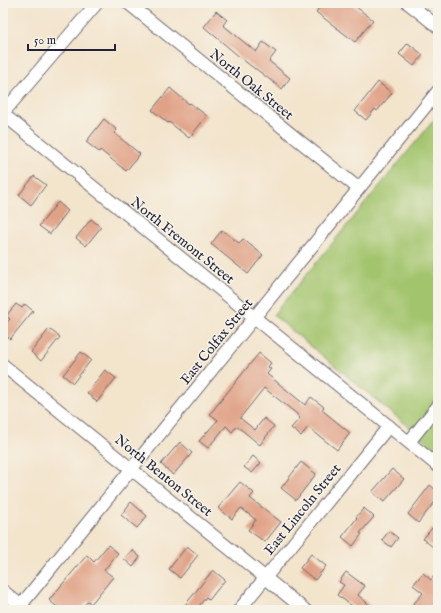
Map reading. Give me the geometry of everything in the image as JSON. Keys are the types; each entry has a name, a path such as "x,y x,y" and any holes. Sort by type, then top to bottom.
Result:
{"street":[{"path":"3,113 97,3"},
{"name":"North Oak Street","path":"128,3 358,188"},
{"path":"408,3 438,28"},
{"name":"East Colfax Street","path":"21,609 358,188 438,91"},
{"name":"North Fremont Street","path":"3,113 437,464"},
{"name":"North Benton Street","path":"3,365 305,610"},
{"path":"408,442 438,406"},
{"name":"East Lincoln Street","path":"239,610 389,426"},
{"path":"3,591 21,609"}],"green space":[{"path":"438,115 438,451 273,315"}],"building":[{"path":"323,3 351,3 373,20 355,42 316,12"},
{"path":"216,11 227,20 223,25 256,52 263,42 276,52 269,61 290,78 282,89 242,59 204,27"},
{"path":"408,43 423,55 414,66 399,54"},
{"path":"378,82 392,93 377,111 375,109 366,120 355,111"},
{"path":"170,88 189,104 190,103 207,116 189,138 152,110"},
{"path":"104,119 117,130 114,133 140,154 126,171 100,150 99,152 86,142"},
{"path":"34,176 46,185 31,205 19,195"},
{"path":"58,202 68,211 50,234 39,226"},
{"path":"91,219 101,227 86,246 76,238"},
{"path":"222,230 239,243 243,239 263,255 248,274 211,244"},
{"path":"16,304 22,308 25,304 33,311 10,339 3,333 3,327 10,319 6,316"},
{"path":"49,329 60,337 41,361 31,352"},
{"path":"81,352 91,360 73,383 63,375"},
{"path":"259,353 271,363 268,367 271,369 267,374 305,405 311,397 324,407 322,410 350,433 337,450 308,427 301,436 291,428 300,418 264,388 240,418 255,430 264,418 274,426 260,445 237,426 232,432 226,426 208,448 199,441 218,420 210,414"},
{"path":"105,370 116,378 97,402 87,393"},
{"path":"180,442 192,453 173,475 161,464"},
{"path":"253,456 261,463 252,473 244,467"},
{"path":"301,462 316,474 296,500 281,488"},
{"path":"392,469 404,479 384,502 372,492"},
{"path":"240,482 254,493 250,498 281,522 265,542 248,530 256,520 241,508 232,519 218,508"},
{"path":"430,485 438,492 438,498 418,523 408,514"},
{"path":"131,502 147,516 137,528 121,515"},
{"path":"364,508 374,517 360,533 362,534 353,546 342,537"},
{"path":"432,528 438,533 438,541 433,547 423,539"},
{"path":"389,531 398,538 391,547 382,540"},
{"path":"108,545 118,553 104,570 113,577 91,604 88,601 80,610 61,610 49,600 87,555 94,562"},
{"path":"187,546 198,555 180,578 169,569"},
{"path":"132,550 140,557 133,567 124,559"},
{"path":"311,554 326,566 315,580 300,568"},
{"path":"213,570 225,580 209,600 206,597 196,610 181,610"},
{"path":"438,571 438,600 430,610 408,610 423,593 413,585 423,573 431,580"},
{"path":"346,572 365,586 358,595 375,610 358,610 337,595 344,585 339,582"}]}
